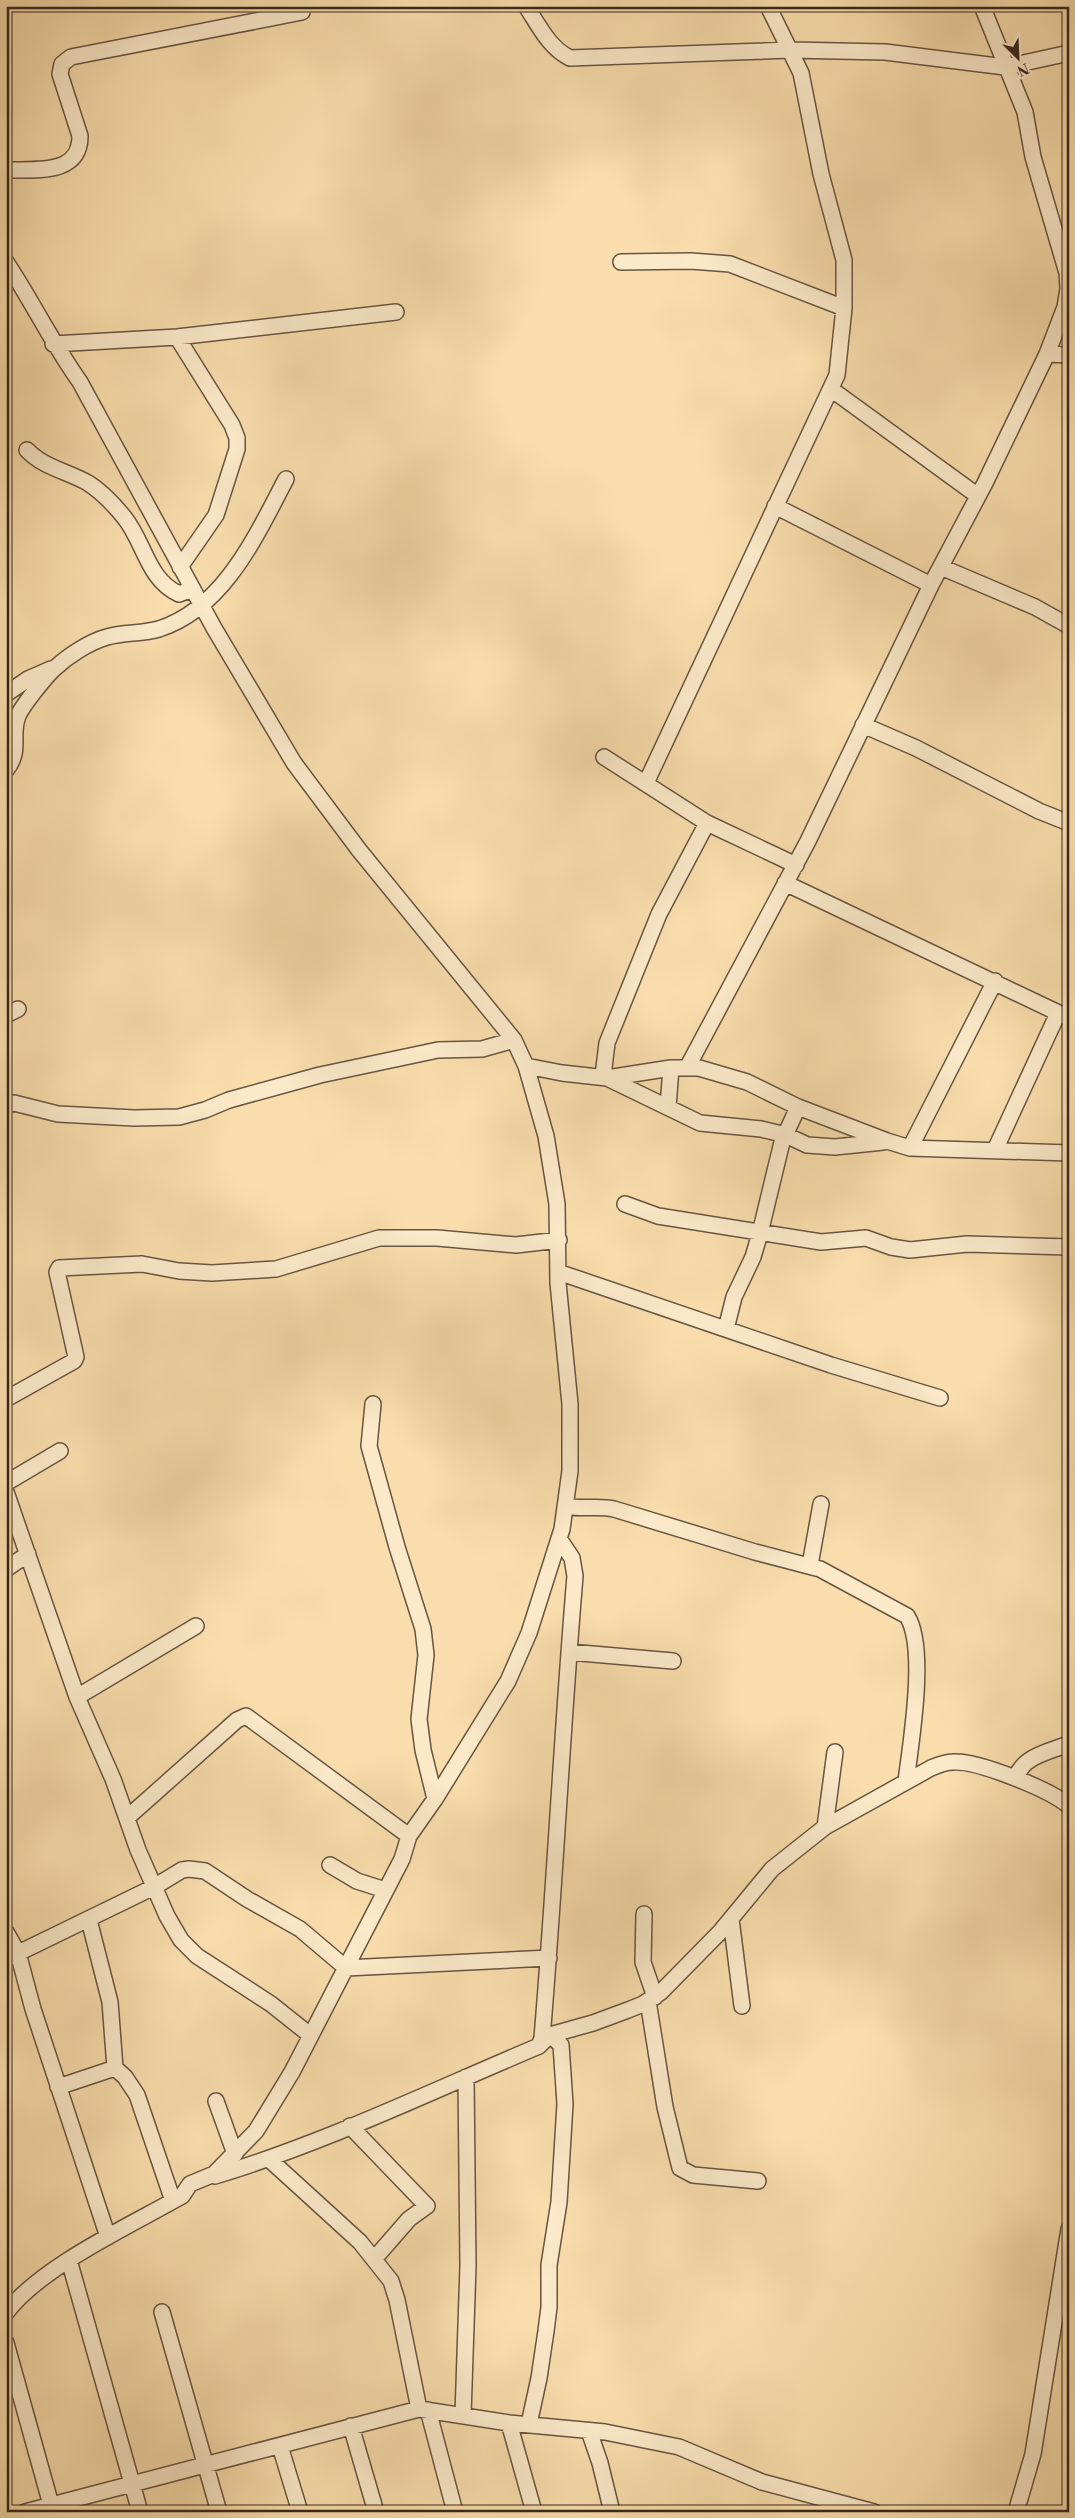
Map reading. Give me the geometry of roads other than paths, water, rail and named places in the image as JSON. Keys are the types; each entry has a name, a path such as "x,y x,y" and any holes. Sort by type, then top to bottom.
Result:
{"street":[{"path":"526,6 549,41 557,50 570,58 790,50 886,52 1005,67 1069,53"},
{"path":"646,784 836,375 844,308 844,260 821,174 801,72 768,6"},
{"path":"686,1068 796,865 931,585 978,496 1047,354 1065,306 1068,289 1067,273 1033,156 1025,112 1018,90 1005,67 982,6"},
{"path":"6,170 54,168 68,164 77,154 80,147 80,136 60,74 62,64 71,57 302,12"},
{"path":"621,262 691,261 730,264 844,308"},
{"path":"6,262 26,292 53,344 80,382 192,589 285,748 312,789 409,913 514,1040 526,1066 553,1172 559,1240 558,1272 571,1439 566,1506 560,1540 529,1633 508,1680 435,1799 409,1836 402,1859 275,2102 256,2131 236,2154 214,2174 190,2184 182,2196 69,2260 8,2304"},
{"path":"53,344 177,337 396,312"},
{"path":"177,337 232,425 237,438 237,449 216,515 180,567"},
{"path":"1047,354 1069,354"},
{"path":"831,389 978,496"},
{"path":"27,450 36,460 89,484 101,494 124,517 163,584 180,594 192,589"},
{"path":"6,694 28,680 55,668 82,649 106,637 143,633 186,619 201,604 217,593 260,529 286,479"},
{"path":"775,506 931,585"},
{"path":"941,567 1035,607 1069,626"},
{"path":"6,770 13,762 16,750 18,715 55,668"},
{"path":"863,726 916,748 1039,811 1069,823"},
{"path":"604,757 707,823 796,865"},
{"path":"605,1077 607,1043 659,914 707,823"},
{"path":"786,883 1064,1015 996,1150"},
{"path":"910,1148 995,981"},
{"path":"6,1105 14,1103 58,1114 134,1118 179,1117 205,1110 229,1100 320,1075 438,1050 482,1049 514,1040"},
{"path":"526,1066 562,1073 605,1077 671,1068 714,1072 747,1082 798,1107 910,1148 1069,1153"},
{"path":"668,1107 671,1068"},
{"path":"605,1077 700,1123 724,1123 786,1135 807,1145 835,1147 887,1141"},
{"path":"726,1329 734,1296 752,1257 760,1233 773,1174 798,1107"},
{"path":"625,1204 658,1216 821,1242 866,1238 890,1247 910,1250 967,1244 1069,1247"},
{"path":"6,1399 74,1361 76,1357 57,1272 59,1268 142,1264 180,1271 212,1273 276,1269 379,1238 436,1238 516,1245 559,1240"},
{"path":"558,1272 726,1329 940,1398"},
{"path":"373,1404 370,1446 397,1547 423,1629 426,1655 419,1719 423,1750 435,1799"},
{"path":"6,1483 60,1451"},
{"path":"6,1492 77,1697 128,1817 154,1887 181,1940 197,1956 271,2004 310,2034"},
{"path":"810,1565 821,1504"},
{"path":"566,1506 578,1509 599,1506 614,1509 755,1552 810,1565 897,1608 907,1616 914,1626 917,1643 915,1710 906,1781"},
{"path":"544,2040 542,2038 549,1958 574,1566 560,1540"},
{"path":"6,1569 28,1554"},
{"path":"77,1697 196,1626"},
{"path":"569,1652 672,1661"},
{"path":"128,1817 237,1720 246,1716 409,1836"},
{"path":"1013,1777 1019,1773 1022,1766 1029,1760 1069,1744"},
{"path":"825,1827 836,1752"},
{"path":"190,2184 270,2160 466,2077 544,2040 593,2023 651,1999 731,1919 772,1869 825,1827 942,1763 966,1763 1013,1777 1052,1795 1069,1806"},
{"path":"330,1865 357,1881 386,1890"},
{"path":"12,1956 89,1920 154,1887 182,1870 204,1871 247,1899 300,1929 346,1968 549,1958"},
{"path":"644,1914 644,1962 651,1999 665,2107 680,2168 693,2175 758,2181"},
{"path":"731,1919 742,2006"},
{"path":"89,1920 110,2002 115,2068 125,2077 136,2095 173,2201"},
{"path":"6,1932 12,1956 108,2237"},
{"path":"529,2424 539,2378 549,2307 549,2265 559,2202 565,2104 560,2045 544,2040"},
{"path":"58,2087 115,2068"},
{"path":"463,2415 468,2266 466,2077"},
{"path":"216,2101 236,2154"},
{"path":"350,2126 427,2206 409,2219 374,2258"},
{"path":"270,2160 374,2258 391,2281 424,2410 455,2512"},
{"path":"1016,2512 1033,2454 1064,2286 1069,2229"},
{"path":"69,2260 117,2423 131,2485 140,2512"},
{"path":"162,2312 219,2512"},
{"path":"6,2343 52,2509"},
{"path":"25,2512 52,2509 131,2485 351,2426 424,2410 510,2423 605,2432 679,2447 762,2482 874,2512"},
{"path":"510,2423 534,2512"},
{"path":"351,2426 376,2512"},
{"path":"589,2431 600,2463 612,2512"},
{"path":"280,2446 300,2512"}]}
